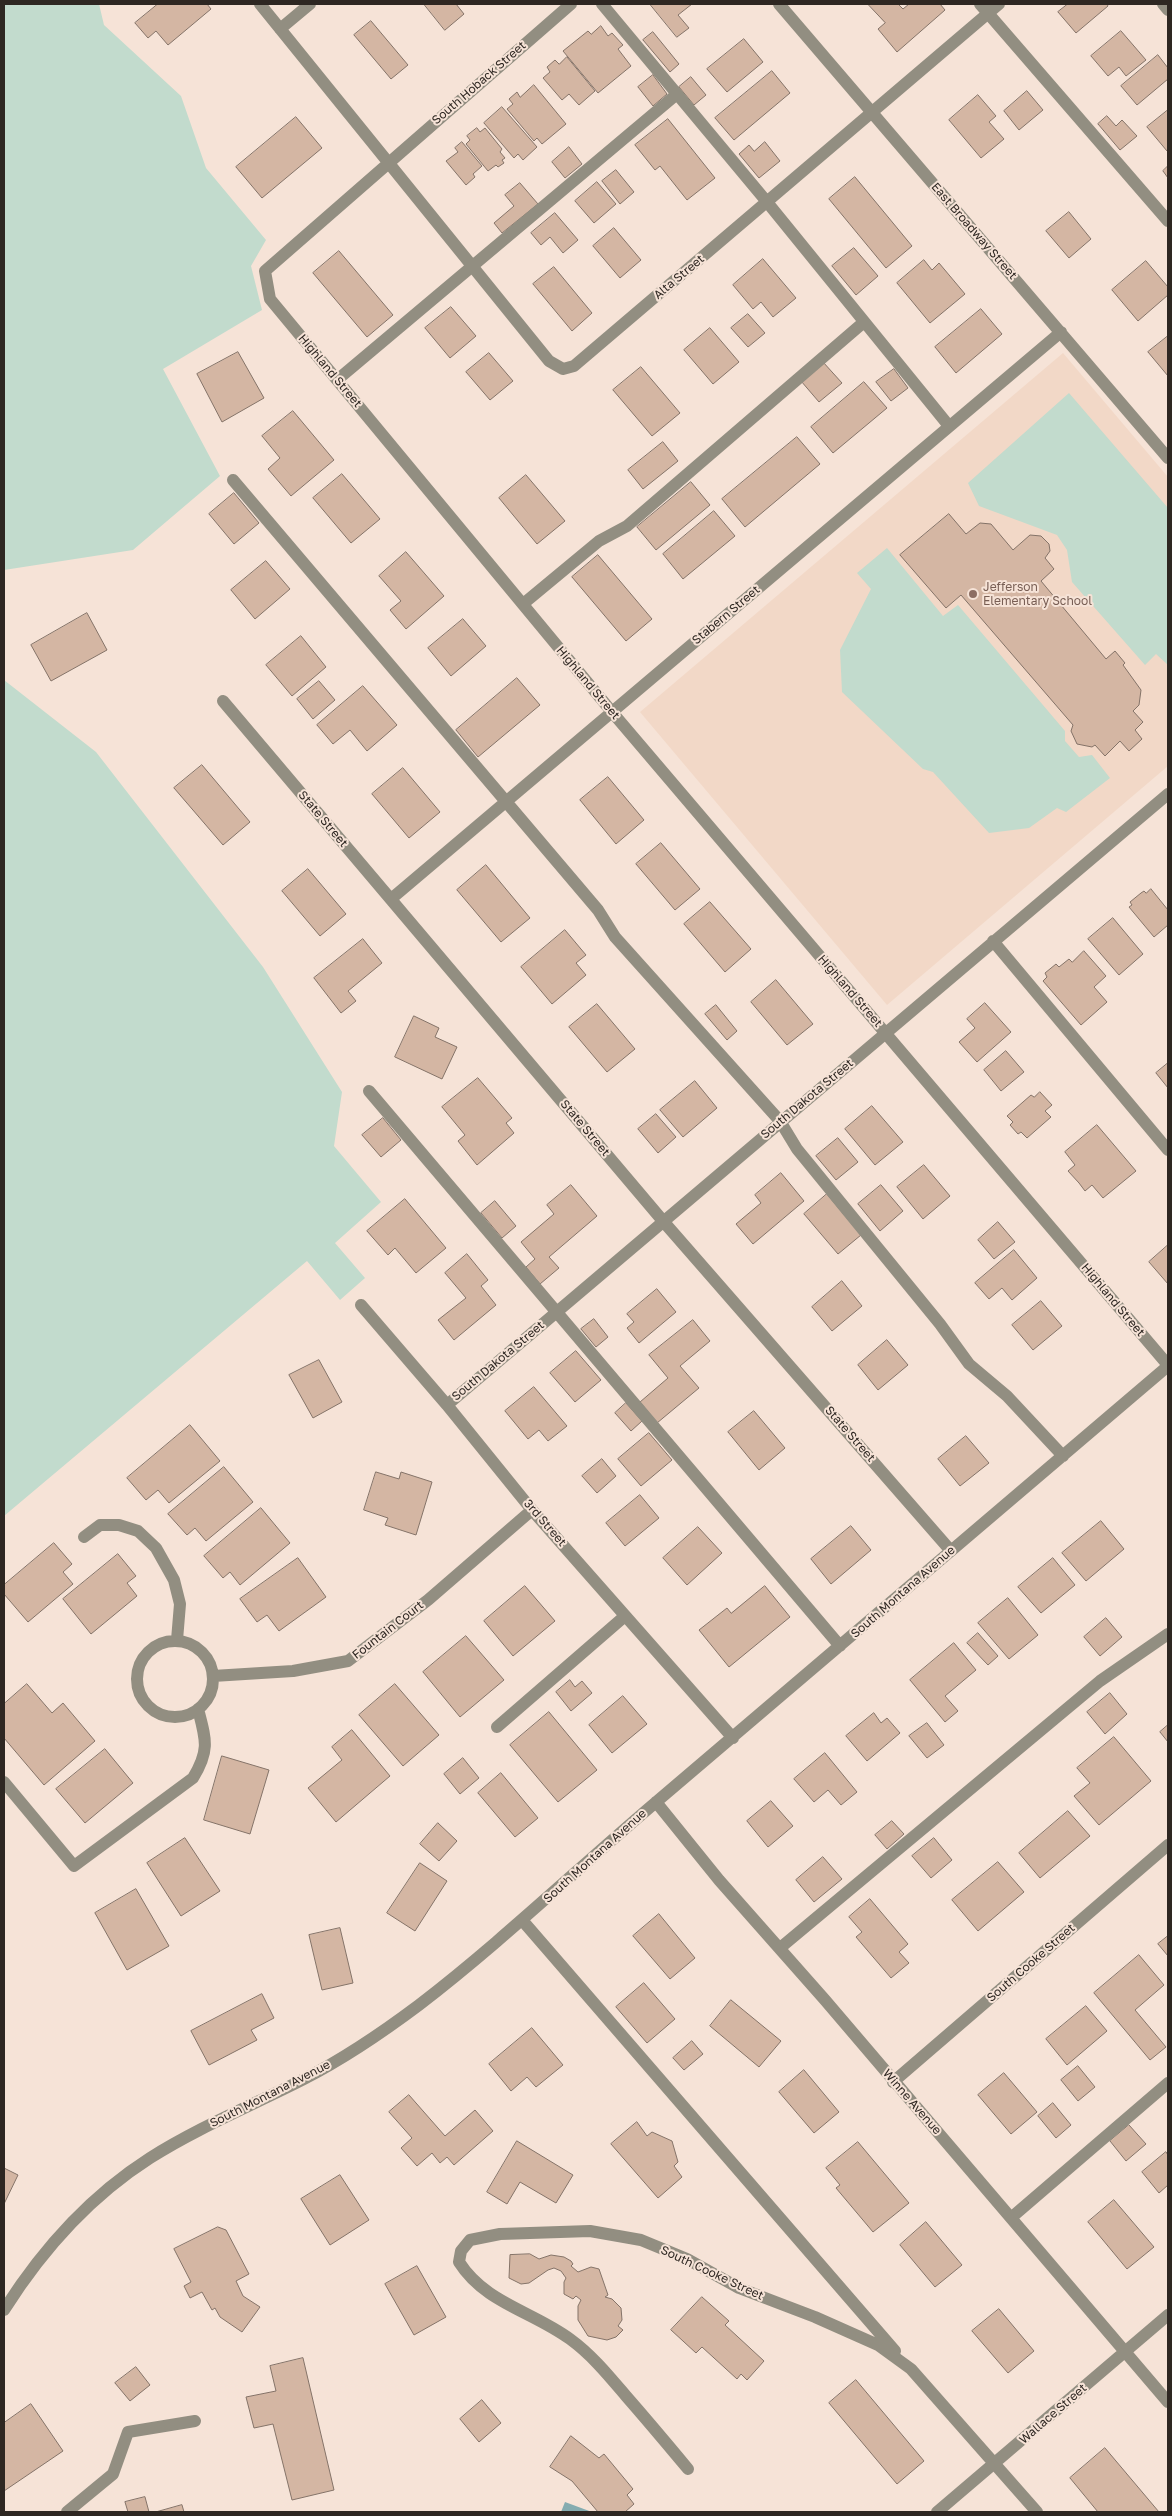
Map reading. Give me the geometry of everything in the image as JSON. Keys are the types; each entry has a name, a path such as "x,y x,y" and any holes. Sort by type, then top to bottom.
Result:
{"street":[{"path":"260,4 388,163"},
{"path":"280,29 310,4"},
{"name":"South Hoback Street","path":"388,163 571,4"},
{"path":"602,4 767,202 948,426"},
{"name":"East Broadway Street","path":"779,4 1168,458"},
{"name":"Alta Street","path":"388,163 549,361 563,369 574,366 872,113 984,8 999,4"},
{"path":"1163,4 1168,10"},
{"path":"984,8 1168,221"},
{"path":"337,380 677,94"},
{"name":"Highland Street","path":"388,163 265,271 270,298 612,712 1168,1365"},
{"path":"523,604 598,542 627,526 864,322"},
{"name":"Stabern Street","path":"391,899 1061,332"},
{"path":"233,480 598,910 615,937 780,1122 797,1149 940,1324 969,1364 1007,1396 1063,1456"},
{"name":"State Street","path":"223,701 663,1221 952,1551"},
{"name":"South Dakota Street","path":"447,1404 1168,794"},
{"path":"993,941 1168,1150"},
{"path":"369,1091 840,1646"},
{"name":"3rd Street","path":"361,1305 447,1404 532,1510 734,1738"},
{"name":"South Montana Avenue","path":"4,2310 8,2295 74,2218 116,2182 185,2137 344,2057 418,2005 522,1920 656,1802 734,1738 1168,1365"},
{"name":"Fountain Court","path":"212,1676 293,1672 348,1661 428,1600 532,1510"},
{"path":"84,1537 100,1526 119,1525 138,1532 156,1548 174,1580 180,1604 177,1640"},
{"path":"497,1727 626,1616"},
{"path":"780,1948 1100,1682 1168,1634"},
{"path":"177,1640 190,1644 201,1651 209,1662 212,1676 212,1687 207,1700 198,1709 186,1715 173,1717 161,1714 150,1708 142,1700 136,1676 139,1664 145,1654 154,1646 177,1640"},
{"path":"4,1782 74,1866 192,1778 203,1760 205,1740 198,1709"},
{"name":"Winne Avenue","path":"656,1802 719,1880 1012,2217 1168,2402"},
{"name":"South Cooke Street","path":"893,2082 1168,1845"},
{"path":"522,1920 910,2369"},
{"path":"1012,2217 1168,2083"},
{"name":"South Cooke Street","path":"688,2469 601,2366 571,2339 534,2316 491,2295 469,2278 459,2262 461,2251 470,2240 500,2234 590,2231 642,2240 688,2259 739,2288 815,2317 878,2345 910,2369 996,2463 1037,2512"},
{"name":"Wallace Street","path":"937,2512 1168,2315"},
{"path":"67,2512 113,2474 128,2432 196,2422"}],"shaded area":[{"name":"Jefferson Elementary School","path":"1063,353 1168,477 1168,766 887,1005 640,712"}],"green space":[{"path":"4,4 99,4 104,25 181,96 206,168 266,240 251,266 262,310 163,369 220,476 133,550 4,570"},
{"path":"1069,393 1168,508 1168,665 1156,654 1145,665 1072,582 1067,550 1057,535 979,506 968,483"},
{"path":"887,548 943,616 958,605 1065,731 1065,741 1079,757 1092,755 1110,778 1066,812 1057,808 1029,828 989,833 933,772 923,769 842,692 840,650 871,589 857,573"},
{"path":"4,680 96,752 263,967 342,1092 334,1146 381,1202 335,1243 365,1278 340,1300 307,1261 4,1516"}],"water":[{"path":"565,2502 592,2512 561,2512"}],"building":[{"path":"158,4 207,4 211,9 168,45 156,31 148,38 135,23"},
{"path":"424,4 456,4 464,14 445,30"},
{"path":"650,4 692,4 678,15 689,28 677,37"},
{"path":"868,4 898,4 903,9 909,4 940,4 945,10 897,52 878,29 885,23"},
{"path":"1068,4 1107,4 1108,6 1076,33 1058,12"},
{"path":"371,21 408,65 391,79 354,35"},
{"path":"601,26 608,36 612,33 623,45 618,49 631,66 598,93 563,51 588,31 591,34"},
{"path":"1121,31 1146,60 1126,76 1119,67 1108,76 1091,56"},
{"path":"653,32 679,64 670,72 643,40"},
{"path":"744,39 763,62 727,92 707,69"},
{"path":"1158,55 1168,68 1168,79 1137,105 1121,86"},
{"path":"567,57 595,91 579,105 569,94 562,100 543,78 550,72 547,67 555,60 559,64"},
{"path":"772,71 790,93 734,140 715,118"},
{"path":"653,75 667,94 653,106 638,87"},
{"path":"691,77 706,95 694,105 679,87"},
{"path":"534,85 566,124 542,144 537,138 534,141 507,109 513,104 509,99 517,92 520,97"},
{"path":"1027,91 1043,110 1019,130 1004,111"},
{"path":"978,95 996,116 989,122 1004,139 981,158 949,120"},
{"path":"502,107 537,147 523,160 518,154 514,158 484,123"},
{"path":"1168,110 1168,150 1167,151 1147,127"},
{"path":"1107,116 1116,126 1122,120 1137,136 1120,150 1098,124"},
{"path":"296,117 322,148 262,198 236,167"},
{"path":"668,119 715,178 687,200 660,166 655,170 635,145"},
{"path":"477,128 480,132 485,128 502,149 500,152 505,158 502,160 504,163 498,167 496,165 488,171 466,144 470,140 467,136"},
{"path":"462,142 482,166 473,174 475,177 466,185 446,161 458,152 455,148"},
{"path":"765,142 780,161 759,178 739,154 749,145 754,151"},
{"path":"569,147 582,164 565,178 552,162"},
{"path":"1168,166 1168,178 1163,171"},
{"path":"616,170 634,192 620,204 602,181"},
{"path":"855,177 912,246 886,268 829,199"},
{"path":"597,182 616,204 594,223 575,201"},
{"path":"520,183 538,204 502,233 494,223 514,206 505,195"},
{"path":"1069,212 1091,239 1069,258 1046,231"},
{"path":"555,213 578,240 563,253 550,237 541,245 531,233"},
{"path":"614,228 641,260 620,278 593,246"},
{"path":"854,248 878,276 856,295 832,266"},
{"path":"339,251 393,315 367,337 313,273"},
{"path":"763,259 796,298 773,317 761,302 753,309 733,285"},
{"path":"924,260 932,270 939,263 965,294 930,323 897,283"},
{"path":"1146,261 1168,287 1168,295 1138,321 1112,290"},
{"path":"554,267 592,313 572,331 533,284"},
{"path":"451,307 476,336 450,358 425,328"},
{"path":"981,309 1002,334 956,373 935,347"},
{"path":"748,314 765,333 748,347 731,328"},
{"path":"710,328 739,362 713,384 684,350"},
{"path":"1168,336 1168,376 1148,352"},
{"path":"238,352 264,398 222,422 197,374"},
{"path":"489,353 513,381 490,400 466,372"},
{"path":"823,362 842,383 819,402 801,381"},
{"path":"641,367 680,413 652,436 613,390"},
{"path":"894,369 908,388 891,401 876,382"},
{"path":"864,382 887,408 833,453 811,427"},
{"path":"293,411 334,460 291,496 268,469 280,458 262,436"},
{"path":"797,437 820,464 745,527 722,499"},
{"path":"663,442 678,461 643,489 628,470"},
{"path":"342,474 380,519 351,543 313,498"},
{"path":"526,475 565,521 537,544 499,498"},
{"path":"691,482 710,505 656,550 637,527"},
{"path":"234,493 259,523 234,544 209,514"},
{"path":"714,511 735,536 683,579 663,554"},
{"path":"949,514 966,534 980,523 991,524 1013,550 1030,535 1041,536 1049,544 1050,551 1045,558 1054,569 1041,581 1106,659 1115,651 1125,663 1123,665 1141,690 1139,705 1133,711 1143,722 1135,730 1142,739 1129,751 1120,741 1105,756 1095,745 1092,747 1077,744 1071,731 1073,725 961,595 946,608 900,555"},
{"path":"406,552 444,596 406,629 390,610 401,601 379,576"},
{"path":"598,555 652,619 626,641 572,577"},
{"path":"266,561 290,589 255,619 231,590"},
{"path":"87,613 107,650 51,681 31,645"},
{"path":"463,619 486,646 451,676 428,648"},
{"path":"301,636 326,667 292,696 266,665"},
{"path":"517,678 540,705 478,757 456,730"},
{"path":"319,681 335,700 313,719 297,699"},
{"path":"363,686 397,725 367,751 350,730 333,744 317,725"},
{"path":"202,765 250,822 223,845 174,788"},
{"path":"403,768 440,812 409,838 372,794"},
{"path":"608,777 644,820 616,844 580,800"},
{"path":"661,843 700,889 675,910 636,864"},
{"path":"486,865 530,918 501,942 457,890"},
{"path":"308,869 346,914 320,936 282,891"},
{"path":"1151,889 1168,910 1168,925 1154,937 1129,907 1132,905 1130,902 1141,893 1144,891 1146,893"},
{"path":"710,902 751,949 725,972 684,924"},
{"path":"1113,918 1143,954 1119,975 1088,939"},
{"path":"565,930 586,955 576,963 586,975 552,1004 521,967"},
{"path":"363,939 382,963 348,991 356,1001 341,1013 314,978"},
{"path":"1084,951 1106,976 1094,987 1107,1002 1081,1025 1043,981 1047,977 1045,973 1056,964 1059,967 1069,959 1072,962"},
{"path":"776,980 813,1024 787,1045 751,1002"},
{"path":"985,1003 1011,1032 977,1062 959,1042 975,1028 967,1019"},
{"path":"597,1004 635,1049 607,1072 569,1027"},
{"path":"716,1005 737,1031 727,1040 705,1014"},
{"path":"414,1016 439,1028 435,1037 457,1047 442,1079 395,1057"},
{"path":"1006,1051 1024,1072 1001,1091 984,1070"},
{"path":"1168,1063 1168,1088 1156,1073"},
{"path":"478,1078 512,1118 506,1123 514,1133 477,1165 458,1141 465,1135 442,1107"},
{"path":"695,1081 717,1108 683,1137 660,1110"},
{"path":"1040,1092 1052,1105 1045,1111 1051,1117 1027,1138 1021,1132 1018,1134 1010,1125 1013,1122 1007,1116 1031,1095 1034,1097"},
{"path":"872,1106 903,1142 875,1165 845,1129"},
{"path":"656,1114 676,1137 658,1153 638,1129"},
{"path":"383,1118 401,1140 381,1157 362,1135"},
{"path":"1097,1125 1136,1171 1103,1198 1092,1185 1085,1191 1068,1171 1075,1165 1065,1152"},
{"path":"838,1138 858,1162 836,1180 816,1156"},
{"path":"924,1165 950,1196 923,1219 897,1187"},
{"path":"781,1173 804,1201 753,1244 736,1224 761,1203 755,1195"},
{"path":"571,1185 597,1216 549,1257 559,1268 540,1284 526,1267 535,1259 521,1242 554,1214 547,1205"},
{"path":"881,1185 903,1211 880,1231 858,1204"},
{"path":"827,1194 861,1235 838,1254 804,1214"},
{"path":"405,1199 446,1248 416,1273 395,1248 388,1255 367,1231"},
{"path":"495,1201 516,1226 502,1238 481,1213"},
{"path":"998,1222 1015,1242 994,1259 978,1240"},
{"path":"1168,1245 1168,1284 1149,1262"},
{"path":"1014,1250 1037,1278 1012,1300 1002,1288 989,1299 975,1283"},
{"path":"467,1254 488,1280 481,1286 496,1305 454,1340 438,1320 466,1298 445,1273"},
{"path":"842,1281 862,1306 832,1331 812,1307"},
{"path":"657,1289 676,1312 639,1343 627,1328 634,1322 627,1314"},
{"path":"1041,1301 1062,1326 1033,1350 1012,1325"},
{"path":"594,1319 608,1337 596,1347 581,1329"},
{"path":"693,1320 710,1341 680,1366 699,1388 657,1423 640,1402 668,1378 649,1355"},
{"path":"887,1340 908,1365 878,1390 858,1365"},
{"path":"576,1351 601,1380 575,1402 550,1373"},
{"path":"319,1360 342,1402 313,1418 289,1375"},
{"path":"534,1387 567,1426 548,1441 539,1430 528,1439 505,1411"},
{"path":"626,1403 642,1421 631,1431 615,1413"},
{"path":"754,1411 785,1448 759,1470 728,1432"},
{"path":"190,1425 220,1461 169,1503 158,1490 146,1500 127,1478"},
{"path":"649,1433 672,1460 641,1486 618,1459"},
{"path":"966,1436 989,1463 960,1486 938,1459"},
{"path":"602,1459 616,1476 597,1493 582,1476"},
{"path":"224,1467 253,1502 206,1541 195,1528 187,1535 168,1514"},
{"path":"376,1472 399,1479 401,1472 432,1482 416,1535 385,1525 388,1518 364,1510"},
{"path":"640,1495 659,1518 625,1546 606,1523"},
{"path":"261,1508 290,1543 240,1585 230,1572 223,1578 204,1556"},
{"path":"1101,1521 1124,1549 1086,1581 1062,1553"},
{"path":"851,1526 871,1550 831,1584 811,1559"},
{"path":"698,1527 722,1553 687,1585 663,1558"},
{"path":"54,1543 72,1564 63,1572 73,1584 28,1622 4,1594 4,1585"},
{"path":"118,1554 136,1576 127,1583 137,1596 91,1634 63,1599"},
{"path":"298,1558 326,1597 279,1631 267,1615 257,1622 240,1599"},
{"path":"1053,1558 1075,1585 1041,1613 1018,1587"},
{"path":"525,1586 555,1621 513,1656 484,1621"},
{"path":"765,1586 790,1617 729,1667 699,1630 727,1608 731,1613"},
{"path":"1008,1598 1038,1635 1009,1659 978,1623"},
{"path":"1106,1618 1122,1637 1100,1656 1084,1637"},
{"path":"978,1633 998,1656 988,1665 967,1643"},
{"path":"466,1636 504,1680 460,1717 423,1672"},
{"path":"954,1643 976,1670 945,1696 958,1711 945,1722 910,1680"},
{"path":"570,1680 575,1687 582,1681 592,1693 571,1711 556,1692"},
{"path":"27,1684 52,1713 63,1703 95,1741 44,1785 4,1738 4,1704"},
{"path":"395,1684 439,1735 403,1766 359,1715"},
{"path":"1110,1693 1127,1714 1105,1734 1087,1712"},
{"path":"623,1696 647,1724 612,1753 589,1725"},
{"path":"549,1712 597,1770 558,1802 510,1745"},
{"path":"874,1713 881,1723 887,1718 900,1733 867,1761 846,1736"},
{"path":"927,1723 944,1745 927,1758 909,1736"},
{"path":"1168,1725 1168,1742 1160,1732"},
{"path":"352,1730 390,1776 336,1822 308,1788 342,1760 332,1747"},
{"path":"1114,1737 1151,1781 1099,1825 1074,1796 1090,1783 1077,1768"},
{"path":"105,1749 133,1783 85,1823 56,1789"},
{"path":"825,1753 857,1792 841,1805 828,1790 814,1802 794,1779"},
{"path":"222,1756 269,1770 250,1834 204,1820"},
{"path":"463,1758 479,1778 460,1794 444,1774"},
{"path":"501,1773 538,1818 515,1837 478,1793"},
{"path":"771,1801 793,1826 768,1847 747,1821"},
{"path":"1068,1811 1090,1836 1040,1878 1019,1853"},
{"path":"892,1821 904,1834 887,1849 875,1835"},
{"path":"438,1823 457,1841 439,1861 420,1844"},
{"path":"185,1838 220,1891 181,1916 147,1863"},
{"path":"934,1838 952,1860 931,1878 912,1856"},
{"path":"823,1857 842,1879 814,1902 796,1880"},
{"path":"998,1862 1024,1892 978,1931 952,1900"},
{"path":"420,1863 447,1881 415,1931 387,1913"},
{"path":"136,1889 169,1946 127,1970 95,1913"},
{"path":"870,1899 908,1944 899,1952 909,1963 891,1978 856,1937 862,1932 849,1917"},
{"path":"659,1914 695,1958 670,1979 633,1936"},
{"path":"340,1928 353,1983 322,1990 309,1935"},
{"path":"1168,1936 1168,1956 1158,1944"},
{"path":"1139,1955 1164,1985 1135,2010 1166,2047 1150,2060 1094,1993"},
{"path":"644,1983 675,2019 647,2043 616,2007"},
{"path":"262,1994 274,2018 251,2030 257,2040 209,2065 191,2031"},
{"path":"731,2000 781,2041 759,2067 710,2026"},
{"path":"1086,2006 1107,2031 1067,2065 1046,2039"},
{"path":"532,2028 563,2065 536,2087 527,2077 511,2091 489,2064"},
{"path":"692,2041 703,2054 684,2070 673,2058"},
{"path":"1078,2066 1095,2087 1078,2101 1061,2080"},
{"path":"804,2070 839,2112 814,2133 779,2092"},
{"path":"1004,2073 1037,2112 1011,2134 978,2095"},
{"path":"409,2095 445,2136 475,2110 493,2131 454,2165 447,2157 440,2163 432,2153 417,2166 401,2148 412,2138 389,2112"},
{"path":"1053,2103 1071,2125 1056,2138 1038,2116"},
{"path":"637,2122 647,2136 652,2132 672,2141 678,2162 674,2166 682,2177 658,2198 611,2144"},
{"path":"1129,2125 1146,2144 1126,2161 1110,2141"},
{"path":"517,2141 573,2175 556,2203 520,2182 507,2204 487,2192"},
{"path":"858,2142 909,2203 873,2232 836,2188 840,2185 826,2168"},
{"path":"1166,2152 1168,2155 1168,2185 1159,2193 1142,2172"},
{"path":"4,2168 18,2175 4,2204"},
{"path":"340,2175 369,2220 330,2245 301,2199"},
{"path":"1114,2200 1154,2247 1127,2269 1088,2222"},
{"path":"926,2222 962,2265 935,2287 900,2245"},
{"path":"218,2227 226,2230 249,2274 236,2281 243,2296 260,2307 242,2332 220,2317 215,2308 212,2310 202,2292 190,2298 184,2286 191,2282 174,2249"},
{"path":"530,2254 539,2259 551,2255 564,2257 571,2261 573,2264 571,2266 578,2272 591,2267 599,2269 608,2295 605,2297 612,2299 621,2308 622,2320 618,2326 623,2330 616,2337 607,2340 588,2336 578,2320 578,2306 581,2300 576,2296 573,2299 564,2294 566,2278 561,2271 554,2268 548,2270 529,2283 521,2284 509,2278 510,2255"},
{"path":"417,2266 446,2317 414,2335 385,2284"},
{"path":"702,2297 729,2321 725,2325 764,2361 747,2380 741,2374 737,2379 702,2347 696,2353 671,2330"},
{"path":"999,2309 1034,2351 1008,2373 972,2331"},
{"path":"303,2358 334,2490 292,2500 273,2424 254,2428 246,2397 276,2391 270,2366"},
{"path":"136,2367 150,2385 130,2401 115,2383"},
{"path":"856,2380 924,2461 897,2484 829,2403"},
{"path":"482,2400 501,2423 479,2442 460,2419"},
{"path":"31,2404 63,2451 4,2491 4,2423"},
{"path":"571,2436 599,2458 604,2454 633,2489 627,2495 634,2504 625,2512 598,2512 572,2481 550,2467"},
{"path":"1105,2448 1159,2512 1098,2512 1070,2478"},
{"path":"145,2497 149,2512 128,2512 125,2502"},
{"path":"182,2505 184,2512 156,2512"}],"place":[{"name":"Jefferson Elementary School","path":"973,594"}]}
